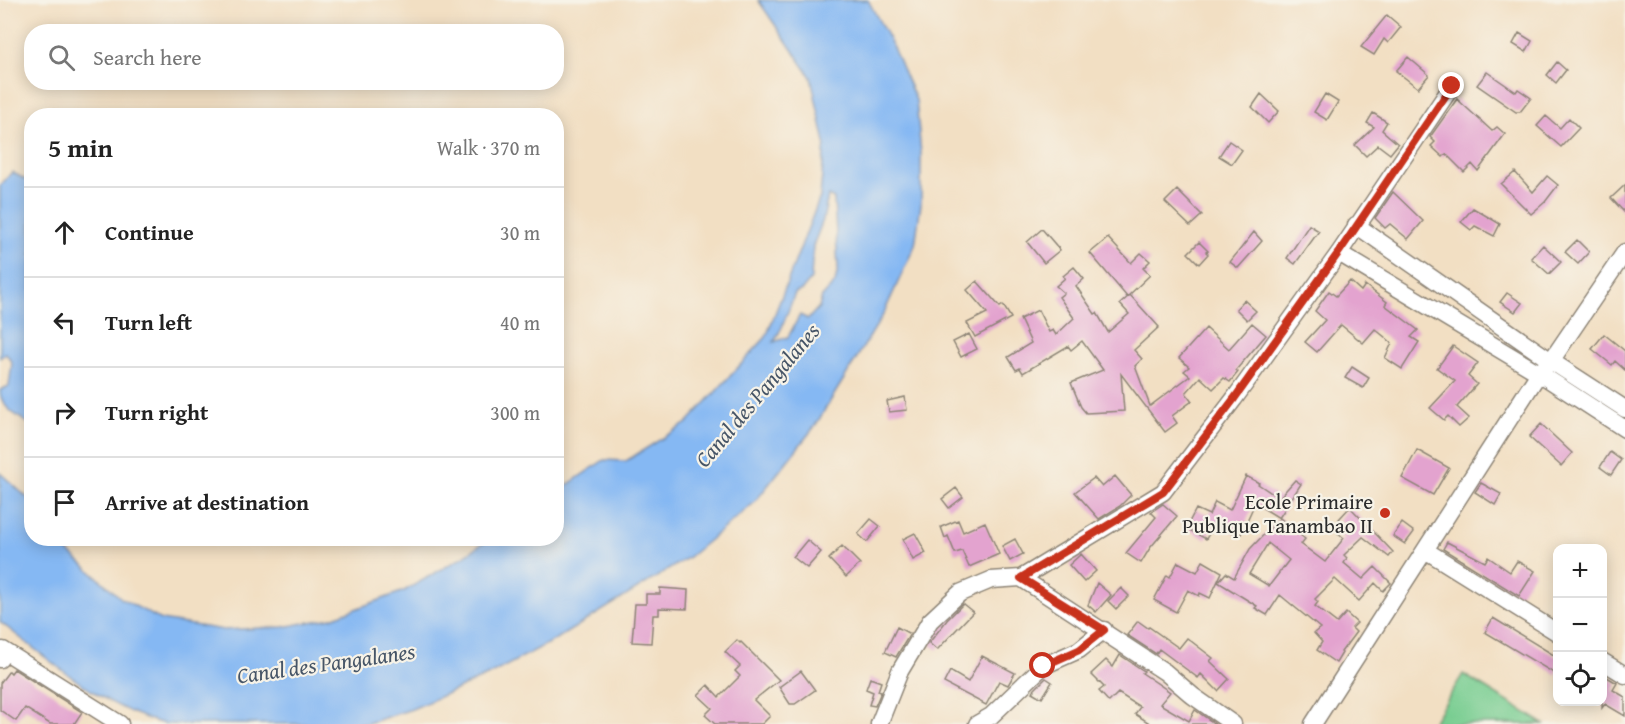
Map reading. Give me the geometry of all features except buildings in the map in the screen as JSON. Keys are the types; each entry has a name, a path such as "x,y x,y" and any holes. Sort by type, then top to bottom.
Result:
{"street":[{"path":"879,724 900,671 930,621 960,593 991,580 1021,578 1163,492 1234,399 1339,252 1452,86"},
{"path":"1356,225 1625,429"},
{"path":"1339,252 1625,409"},
{"path":"1313,724 1545,367 1625,252"},
{"path":"1425,550 1553,630"},
{"path":"1021,578 1104,630 1165,672 1233,724"},
{"path":"977,724 991,717 1043,666 1079,650 1104,630"},
{"path":"0,659 3,651 120,724"},
{"path":"1607,664 1625,675"}],"green space":[{"path":"1463,674 1544,724 1432,724"}],"water":[{"name":"Canal des Pangalanes","path":"758,0 868,0 891,43 916,100 921,154 921,204 915,245 883,315 815,426 754,503 689,557 558,638 487,676 412,709 365,724 165,724 142,717 99,695 78,682 0,622 0,473 24,495 24,546 62,546 122,599 161,620 224,630 283,627 331,618 404,591 479,546 564,546 564,487 604,460 626,461 687,423 766,337 820,197 825,143 811,77","holes":["828,196 834,199 838,268 835,283 822,297 819,307 808,319 800,315 788,337 774,342 795,293 802,290 811,279 813,246 823,220"]},
{"path":"12,172 24,179 24,421 6,407 0,390 9,386 12,363 6,353 0,358 0,186"}],"place":[{"name":"Ecole Primaire Publique Tanambao II","path":"1385,513"}],"route":[{"path":"1043,666 1079,650 1104,630 1021,578 1163,492 1234,399 1339,252 1452,86"}]}
